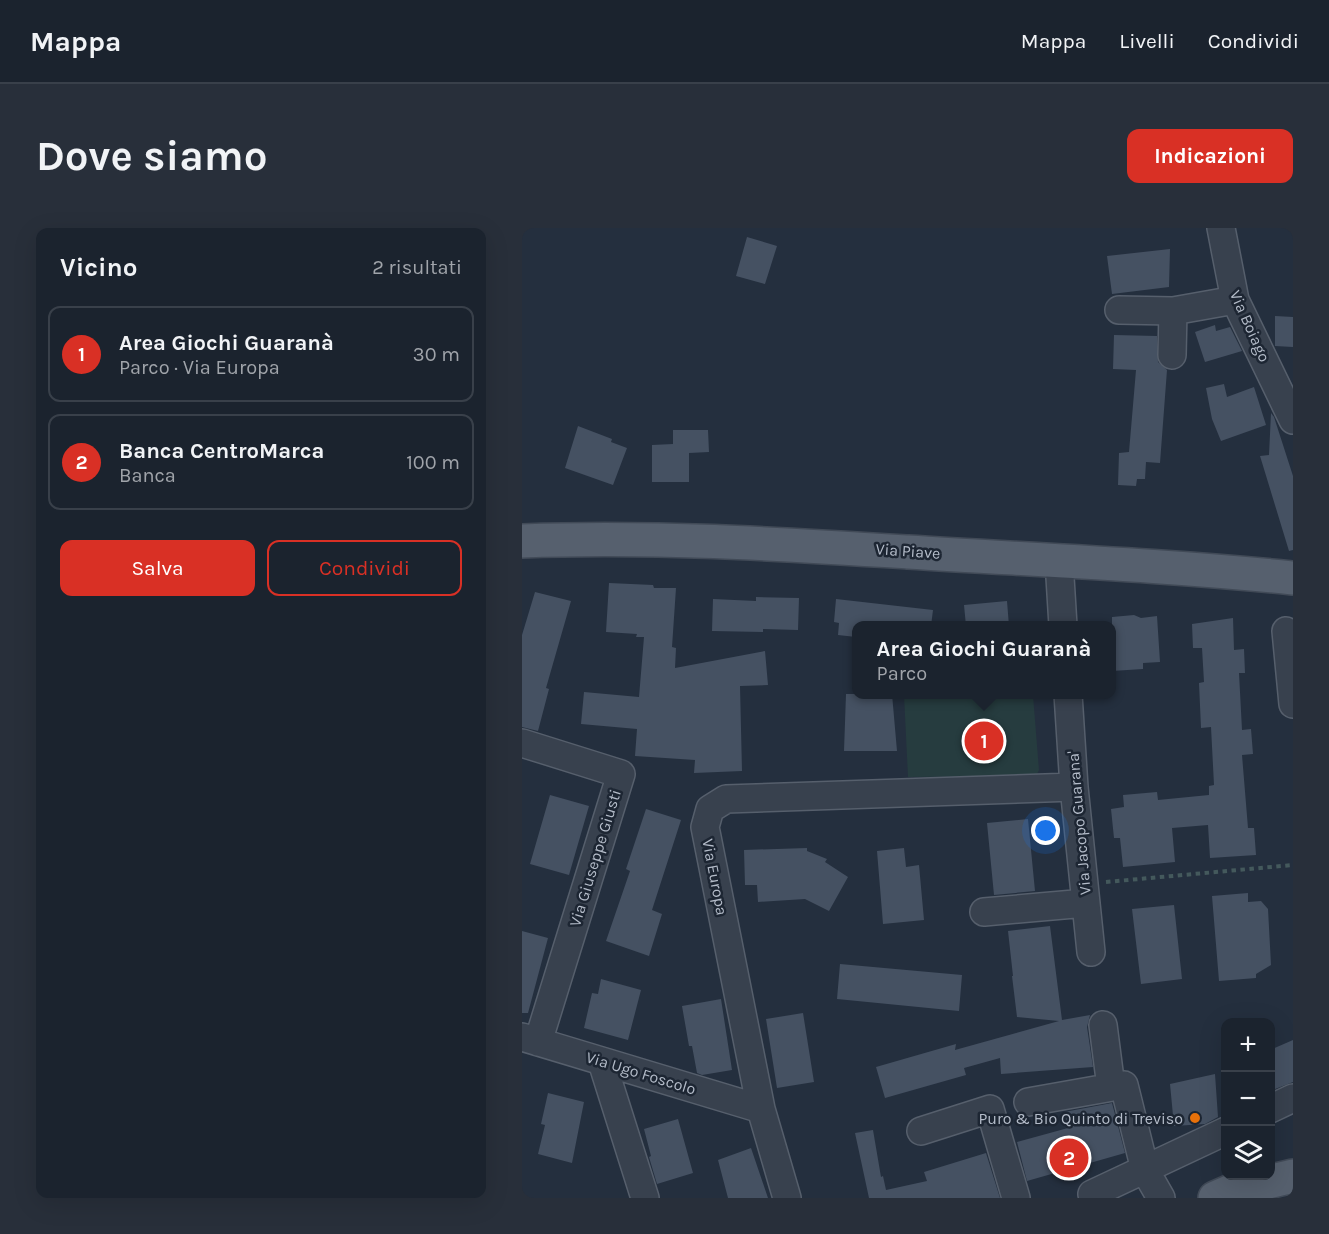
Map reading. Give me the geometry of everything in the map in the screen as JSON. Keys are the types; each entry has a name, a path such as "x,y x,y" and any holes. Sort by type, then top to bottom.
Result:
{"main road":[{"name":"Via Piave","path":"522,540 655,539 799,544 1293,579"},
{"path":"1275,1164 1293,1155"},
{"path":"1233,1191 1293,1176"}],"street":[{"name":"Via Boiago","path":"1221,228 1235,300 1293,420"},
{"path":"1119,310 1173,311 1235,300"},
{"path":"1172,355 1173,311"},
{"path":"1059,561 1063,621"},
{"path":"1286,631 1293,704"},
{"name":"Via Jacopo Guarana'","path":"1068,699 1074,787 1091,952"},
{"name":"Via Giuseppe Giusti","path":"522,743 621,774 530,1040"},
{"name":"Via Europa","path":"787,1198 761,1109 705,827 710,809 726,799 1074,787"},
{"path":"984,912 1085,894"},
{"path":"1103,1025 1112,1087"},
{"name":"Via Ugo Foscolo","path":"530,1040 761,1109"},
{"path":"602,1062 645,1198"},
{"path":"1028,1102 1124,1085 1145,1170 1161,1198"},
{"path":"1275,1107 1293,1098"},
{"path":"921,1131 990,1109 1016,1198"},
{"path":"1092,1194 1221,1133"}],"path":[{"path":"1085,894 1293,865"}],"green space":[{"path":"904,699 1033,699 1039,770 1036,776 908,777"}],"building":[{"path":"747,237 777,246 765,284 736,276"},
{"path":"1170,249 1169,287 1112,294 1107,256"},
{"path":"1275,316 1293,317 1293,347 1275,346"},
{"path":"1215,325 1216,331 1230,327 1242,351 1205,362 1195,332"},
{"path":"1114,335 1157,336 1158,362 1167,370 1160,463 1146,462 1145,479 1137,479 1136,486 1118,485 1119,453 1129,452 1136,370 1113,369"},
{"path":"1224,384 1227,397 1254,387 1266,425 1221,441 1212,419 1206,388"},
{"path":"1271,413 1293,476 1293,550 1289,551 1260,456 1269,455"},
{"path":"578,426 612,439 611,442 627,448 613,485 565,468"},
{"path":"673,430 708,430 709,452 689,453 689,482 652,482 652,445 673,444"},
{"path":"609,583 676,588 672,647 676,648 675,668 765,651 768,685 740,686 742,771 694,773 695,760 635,756 637,729 581,724 584,692 639,697 644,637 636,637 637,634 606,632"},
{"path":"535,592 571,601 546,688 549,689 538,731 522,727 522,635"},
{"path":"756,597 799,598 798,630 712,631 713,599 756,601"},
{"path":"836,599 933,610 932,621 852,621 852,637 838,635 839,623 834,622"},
{"path":"1007,601 1009,621 966,621 964,605"},
{"path":"1157,616 1160,662 1143,663 1143,669 1116,671 1116,621 1112,621 1112,617"},
{"path":"1233,618 1234,650 1244,649 1245,673 1239,673 1242,730 1251,729 1253,754 1242,755 1248,828 1254,828 1256,855 1210,858 1208,825 1172,828 1175,862 1123,867 1120,838 1114,838 1111,809 1124,807 1123,795 1157,792 1158,800 1209,795 1209,786 1214,785 1211,727 1201,728 1199,683 1204,682 1202,648 1193,648 1192,624"},
{"path":"846,694 852,694 852,699 892,699 897,751 844,751"},
{"path":"550,795 589,806 569,875 530,864"},
{"path":"646,809 681,820 652,910 662,914 649,956 606,941 630,871 626,869"},
{"path":"1028,819 1035,891 994,895 987,823"},
{"path":"807,848 807,851 827,859 825,862 848,877 829,911 805,899 758,902 757,885 745,885 744,850"},
{"path":"904,848 906,867 919,865 924,920 883,924 877,851"},
{"path":"1248,893 1248,902 1261,901 1268,909 1271,965 1256,974 1256,978 1219,981 1212,896"},
{"path":"1174,905 1182,979 1141,984 1132,909"},
{"path":"1050,926 1062,1020 1090,1015 1087,1027 1093,1067 1001,1074 1000,1058 964,1068 966,1075 885,1098 876,1067 956,1044 955,1050 1059,1021 1017,1017 1012,976 1008,931"},
{"path":"522,931 548,938 528,1013 522,1013"},
{"path":"840,964 962,975 959,1011 837,999"},
{"path":"601,979 641,990 628,1040 584,1028 592,993 598,994"},
{"path":"721,999 732,1070 702,1075 697,1073 692,1046 689,1046 682,1006"},
{"path":"803,1013 814,1082 777,1088 766,1019"},
{"path":"1293,1040 1293,1082 1275,1089 1275,1072 1275,1048"},
{"path":"1215,1074 1218,1117 1205,1124 1174,1126 1170,1084"},
{"path":"548,1093 584,1102 572,1163 538,1154 545,1125 541,1124"},
{"path":"1112,1103 1125,1153 1027,1181 1017,1142 1068,1128 1064,1112"},
{"path":"678,1119 693,1173 657,1184 644,1129"},
{"path":"873,1130 881,1177 883,1176 886,1190 927,1181 924,1172 986,1153 1000,1198 869,1198 855,1133"},
{"path":"751,1148 768,1198 728,1198 718,1160"}],"place":[{"name":"Area Giochi Guaranà","path":"984,741"},
{"name":"Puro & Bio Quinto di Treviso","path":"1195,1118"},
{"name":"Banca CentroMarca","path":"1069,1158"}]}
